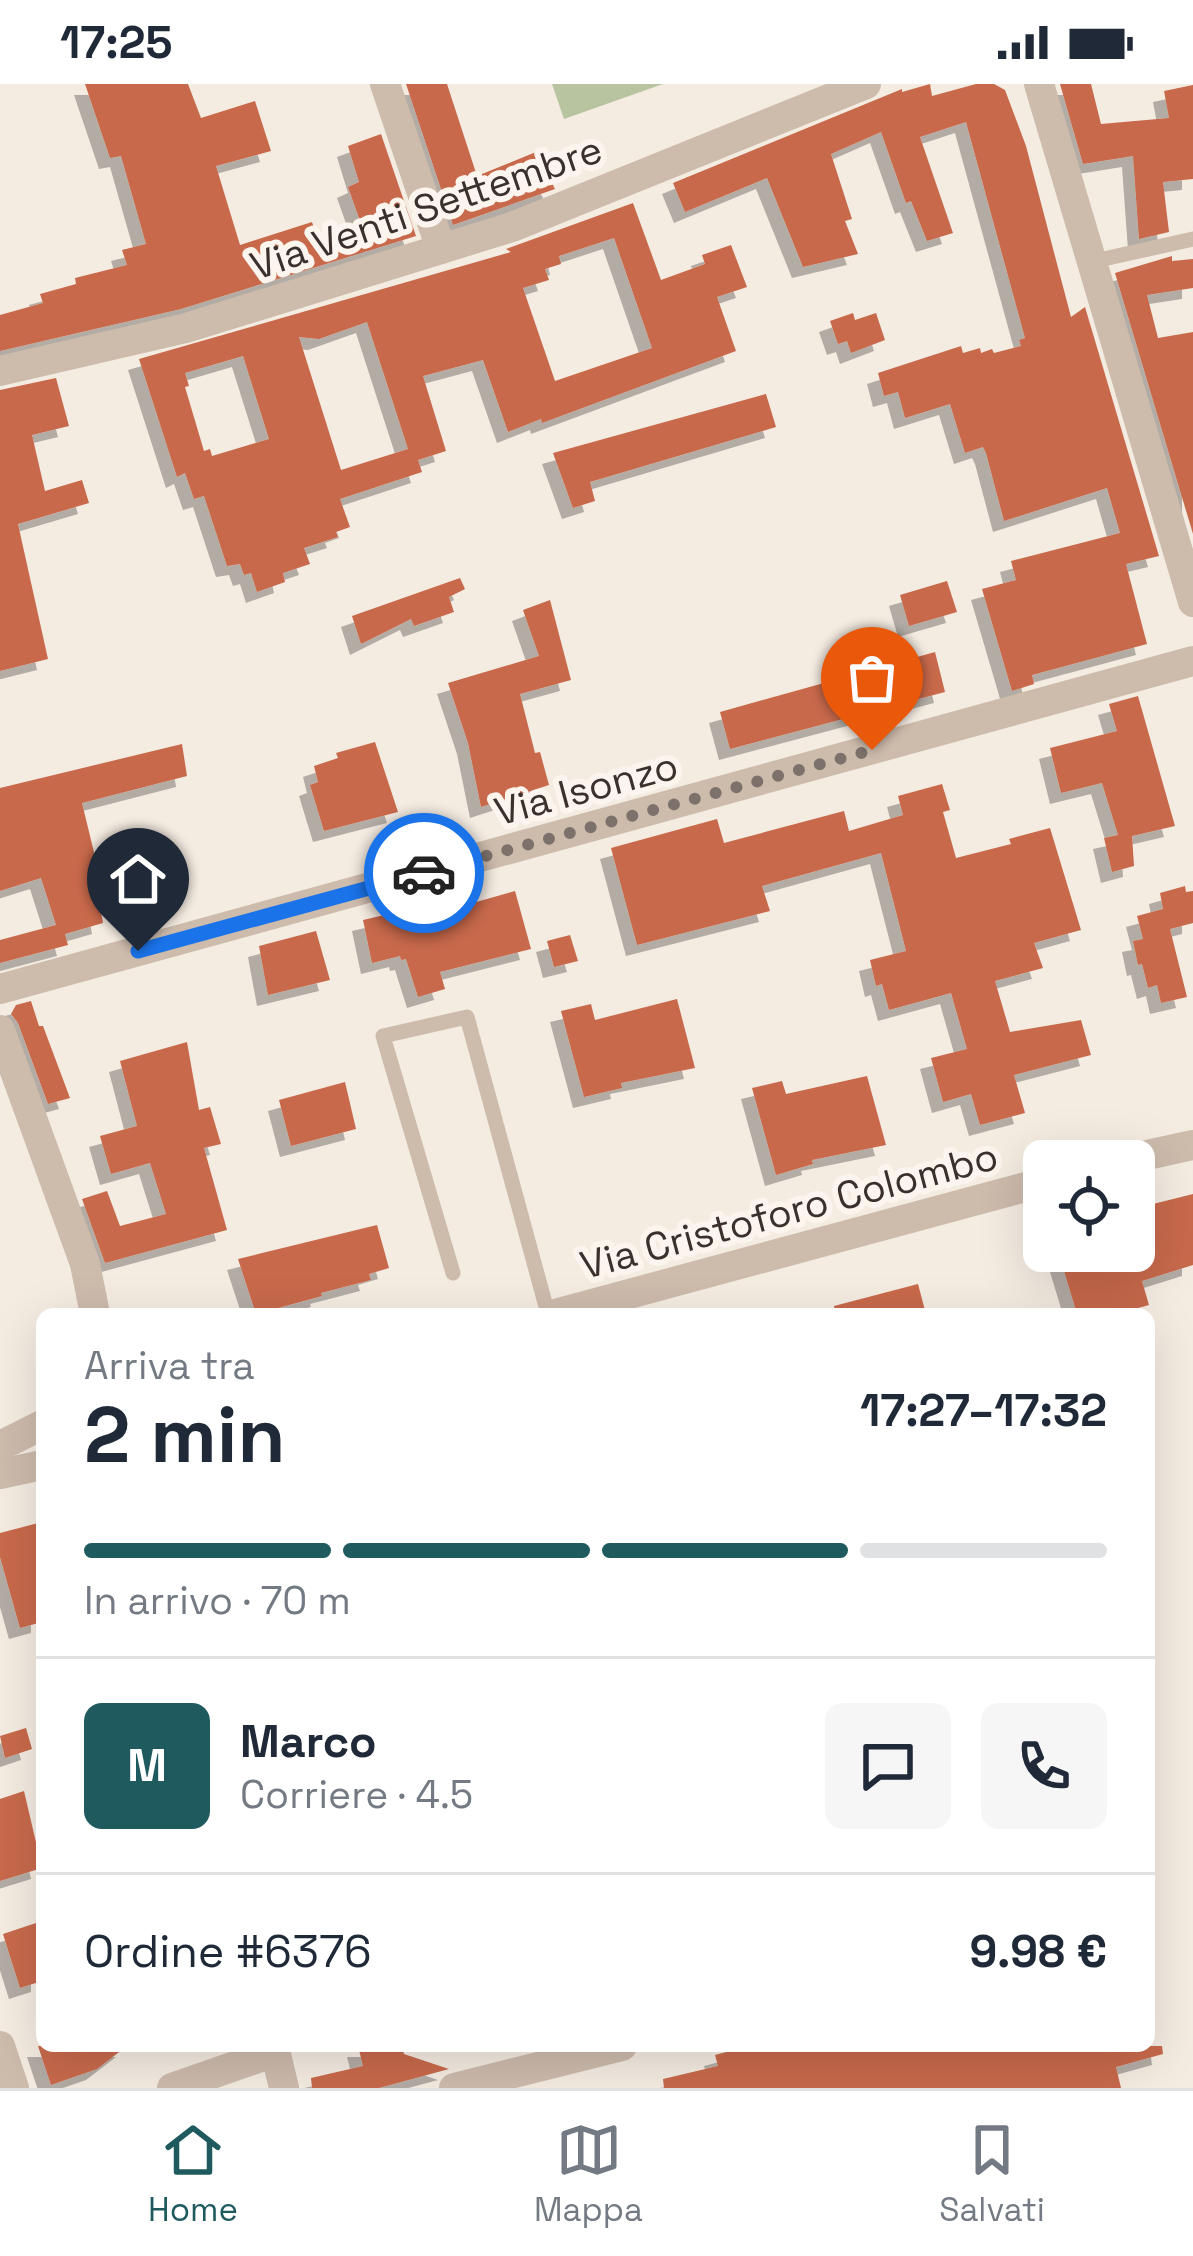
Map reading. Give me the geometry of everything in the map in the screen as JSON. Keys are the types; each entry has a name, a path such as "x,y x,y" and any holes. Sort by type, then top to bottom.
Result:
{"street":[{"path":"385,84 441,249"},
{"name":"Via Venti Settembre","path":"0,371 186,328 512,226 866,84"},
{"path":"1039,84 1193,602"},
{"name":"Via Isonzo","path":"0,989 1193,662"},
{"path":"0,1030 85,1264 94,1308"},
{"path":"1155,1147 1193,1131"},
{"path":"1155,1153 1193,1145"},
{"name":"Via Cristoforo Colombo","path":"573,1308 1023,1187"},
{"path":"0,1445 36,1427"},
{"path":"0,1474 36,1466"},
{"path":"0,2046 14,2088"},
{"path":"172,2088 267,2052"},
{"path":"276,2052 284,2088"},
{"path":"454,2088 598,2052"}],"lane":[{"path":"1090,262 1193,239"},
{"path":"452,1273 382,1036 466,1016 549,1308"}],"green space":[{"path":"552,84 663,84 564,119"}],"building":[{"path":"85,84 188,84 201,118 255,101 271,151 216,166 240,245 312,222 320,245 364,232 348,187 359,182 348,146 381,134 416,236 181,309 0,351 0,315 43,303 40,294 76,284 75,278 127,265 122,250 146,244 121,156 110,158"},
{"path":"406,84 447,84 477,176 536,152 555,189 453,225"},
{"path":"930,84 932,96 976,84 994,84 1005,90 1026,146 1071,317 1085,307 1159,556 1126,564 1147,644 1032,675 1034,684 1012,691 982,589 1016,580 1011,561 1120,533 1107,488 1004,521 986,453 983,447 965,453 950,404 905,418 898,392 884,396 878,373 961,346 963,353 980,348 981,353 992,349 994,353 1021,346 1019,340 1025,338 966,122 920,137 953,233 927,241 911,201 906,203 881,132 831,154 852,219 845,221 858,254 803,267 767,178 685,212 673,183 902,89"},
{"path":"1060,84 1091,84 1101,124 1169,118 1164,91 1193,85 1193,179 1163,182 1169,232 1139,239 1133,156 1083,164"},
{"path":"633,203 661,280 705,264 702,255 731,245 747,287 717,297 736,351 508,432 483,360 423,376 446,451 418,460 422,472 340,499 350,527 336,532 338,537 304,548 310,564 283,573 285,582 257,592 251,573 244,575 240,564 227,566 204,496 194,499 185,473 177,477 139,359 511,252 506,249","holes":["614,238 652,348 555,381 523,288 549,280 545,269 561,264 559,256","367,322 408,449 341,470 299,337 319,339","243,356 269,439 212,456 210,449 204,451 185,373"]},
{"path":"1172,256 1172,261 1193,259 1193,288 1147,295 1158,338 1193,332 1193,534 1115,273"},
{"path":"853,313 855,320 876,313 885,340 851,353 847,341 838,344 830,321"},
{"path":"56,378 69,426 32,435 45,491 82,480 89,503 18,524 48,659 0,671 0,390"},
{"path":"766,394 776,427 590,482 595,501 573,508 553,453"},
{"path":"460,578 465,589 449,597 454,612 414,626 411,619 361,644 352,616"},
{"path":"947,581 957,612 909,626 900,595"},
{"path":"550,600 571,680 520,694 535,753 540,752 549,785 481,807 468,743 448,683 539,656 523,610"},
{"path":"935,652 945,692 730,749 720,712"},
{"path":"1138,696 1175,826 1132,836 1134,866 1112,872 1104,838 1118,835 1102,783 1061,793 1050,748 1117,731 1109,704"},
{"path":"375,742 398,812 324,831 310,785 318,782 314,766 338,758 336,753"},
{"path":"182,744 187,776 82,803 100,877 95,878 103,923 65,934 68,945 0,963 0,940 56,925 41,878 0,891 0,788"},
{"path":"942,784 950,810 943,812 956,858 1050,828 1081,930 1034,943 1043,968 995,981 1010,1032 1081,1020 1091,1055 1014,1075 1025,1113 980,1125 971,1094 943,1102 931,1058 967,1049 951,993 889,1010 882,984 876,986 870,960 906,951 881,853 762,886 770,911 637,945 611,848 717,819 724,843 844,811 849,831 903,815 898,796"},
{"path":"1185,886 1186,892 1193,891 1193,923 1170,929 1187,997 1161,1003 1157,985 1148,988 1142,964 1138,965 1133,941 1143,939 1137,916 1163,909 1160,893"},
{"path":"515,891 531,949 440,972 445,989 418,997 406,959 400,956 372,963 363,920 410,909 413,920"},
{"path":"316,931 330,980 268,995 259,946"},
{"path":"570,935 578,961 554,967 547,941"},
{"path":"677,999 695,1068 621,1083 622,1088 584,1097 561,1011 591,1004 595,1020"},
{"path":"31,1001 70,1098 48,1104 11,1014 16,1005"},
{"path":"187,1042 199,1110 210,1107 221,1144 204,1148 227,1230 105,1263 82,1199 107,1191 120,1226 166,1214 150,1163 111,1174 100,1136 137,1126 120,1061"},
{"path":"867,1076 886,1145 812,1160 813,1164 776,1175 752,1088 782,1081 786,1094"},
{"path":"345,1082 356,1129 291,1146 279,1100"},
{"path":"1193,1194 1193,1265 1142,1281 1149,1305 1075,1308 1064,1272 1155,1272 1155,1204"},
{"path":"377,1225 389,1268 369,1274 371,1280 322,1296 278,1308 254,1308 238,1259"},
{"path":"918,1284 924,1308 834,1308"},
{"path":"36,1524 36,1624 20,1628 0,1557 0,1533"},
{"path":"26,1728 32,1749 5,1758 0,1736"},
{"path":"24,1791 36,1842 36,1870 0,1881 0,1799"},
{"path":"36,1923 36,1983 20,1988 3,1934"},
{"path":"1155,2046 1162,2046 1163,2054 1116,2067 1121,2088 664,2088 663,2079 718,2066 715,2055 1155,2052"},
{"path":"40,2052 119,2052 97,2069 51,2085"},
{"path":"360,2052 404,2052 449,2069 379,2088 312,2088 311,2078 363,2066"}],"way so far":[{"path":"424,873 872,750"}],"route":[{"path":"138,951 424,873"}]}
